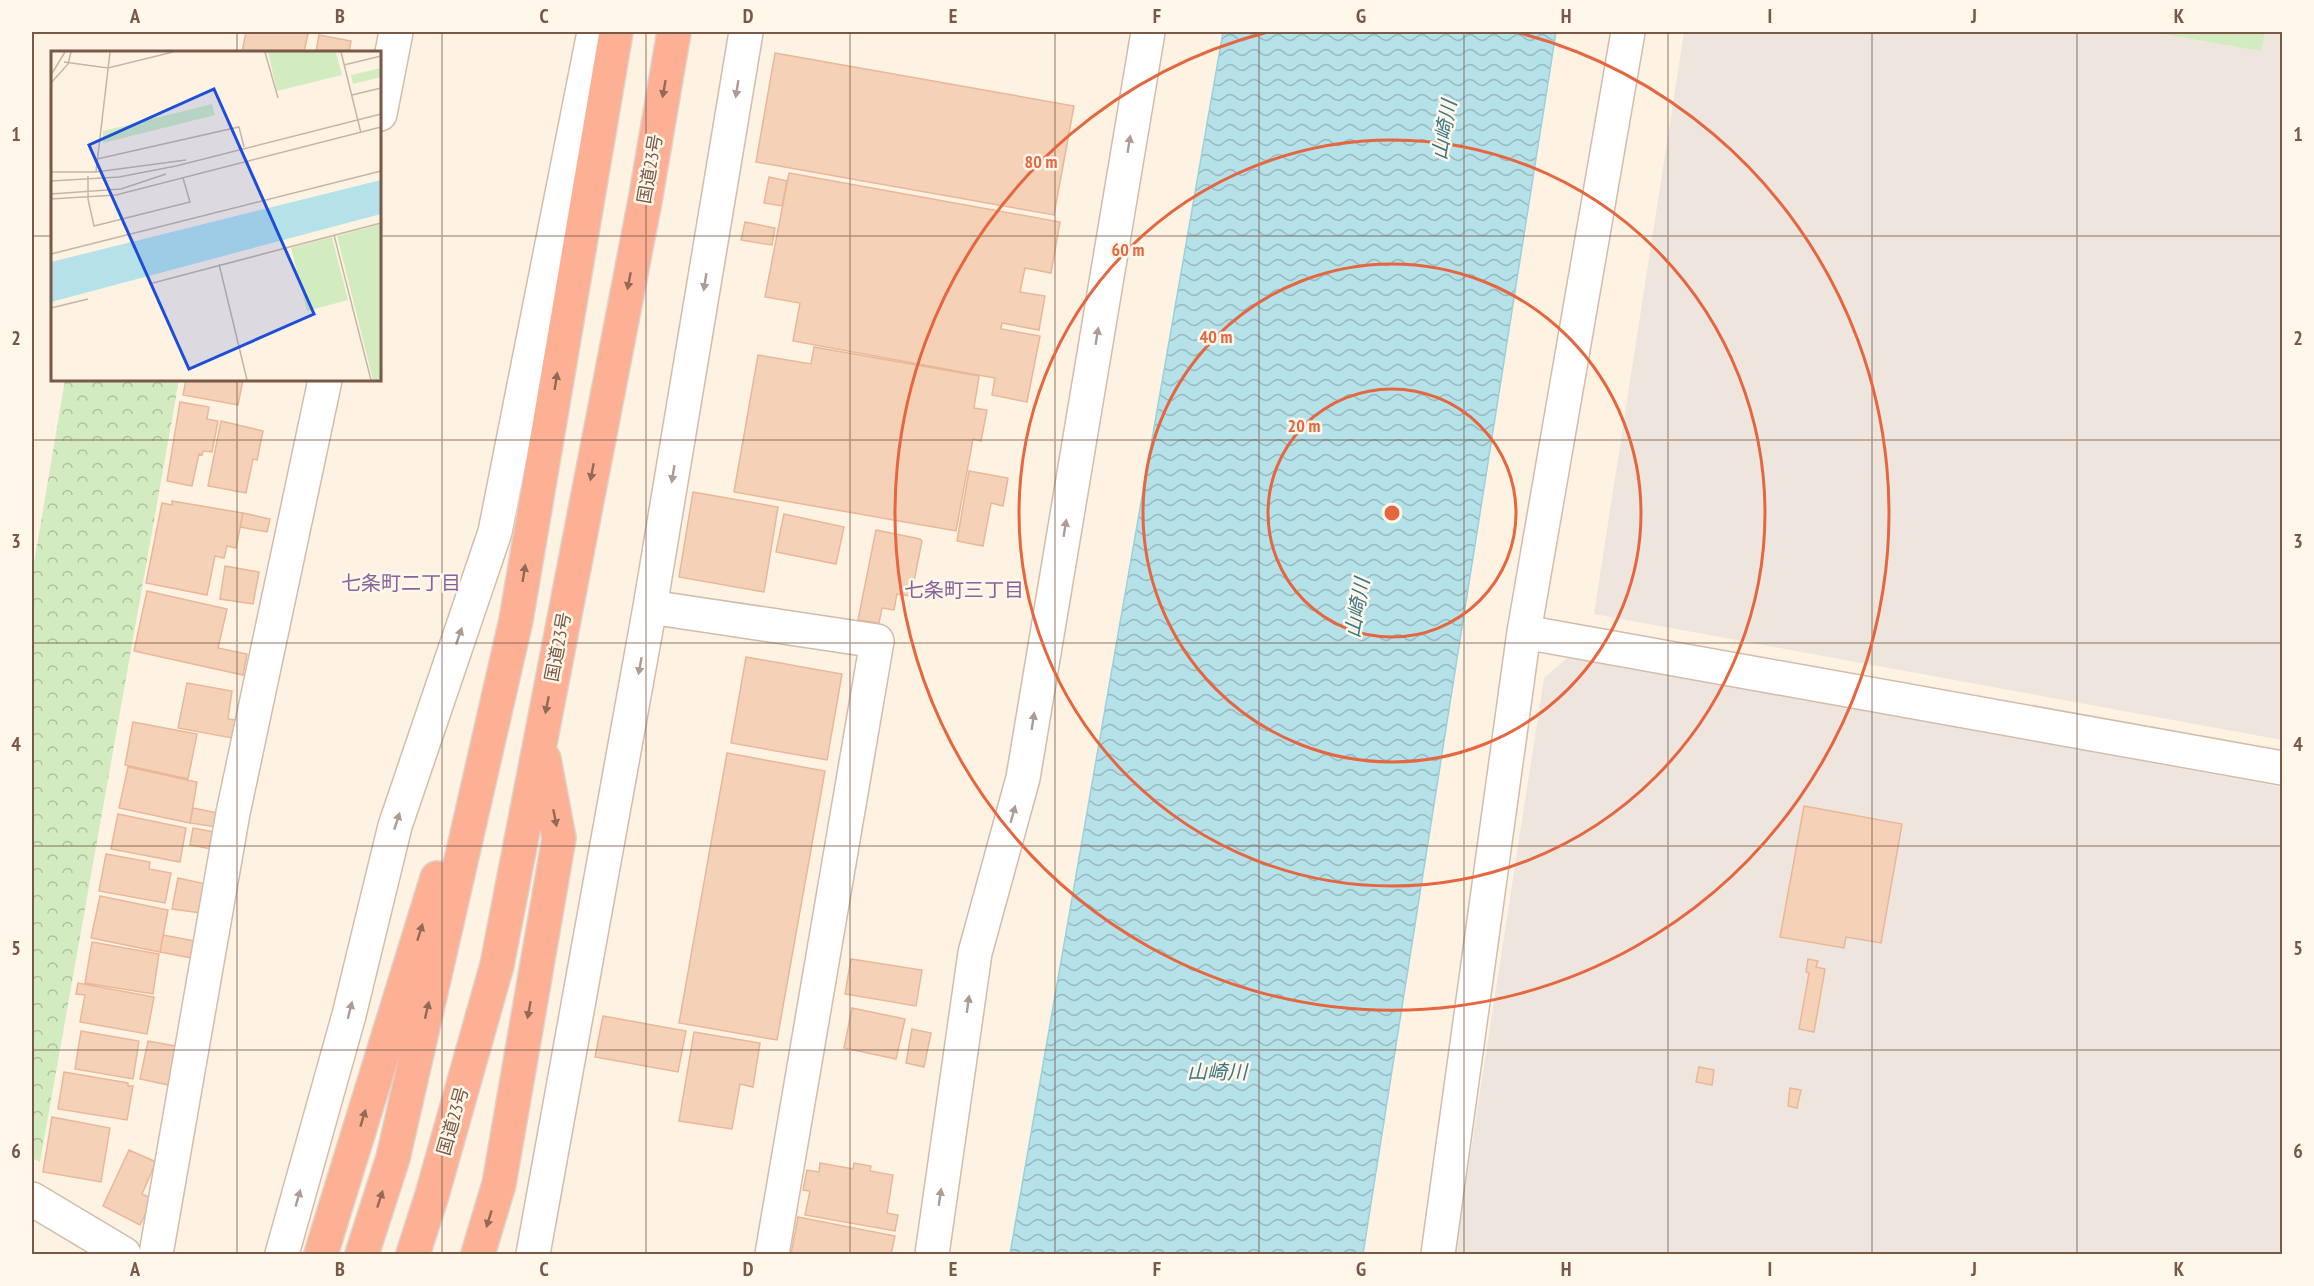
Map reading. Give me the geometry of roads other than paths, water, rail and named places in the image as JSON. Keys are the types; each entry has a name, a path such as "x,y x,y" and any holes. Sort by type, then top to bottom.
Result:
{"highway":[{"path":"362,1254 393,1158 516,620 616,32"},
{"name":"国道23号","path":"413,1254 497,965 645,201 674,32"},
{"path":"321,1254 516,620"},
{"path":"478,1254 499,1184 559,838 540,740"}],"street":[{"path":"381,109 396,32"},
{"path":"282,1254 349,1015 395,826 495,532 594,32"},
{"path":"533,1254 650,607 746,32"},
{"path":"932,1254 975,953 1023,778 1148,32"},
{"path":"1438,1254 1524,632 1628,32"},
{"path":"156,1254 233,813 325,381"},
{"path":"650,607 877,640 772,1254"},
{"path":"1524,632 2283,768"},
{"path":"32,1199 124,1254"}],"water":[{"name":"山崎川","path":"1223,32 1556,32 1363,1254 1010,1254"}],"district":[{"name":"七条町二丁目","path":"401,583"},
{"name":"七条町三丁目","path":"964,590"}]}
